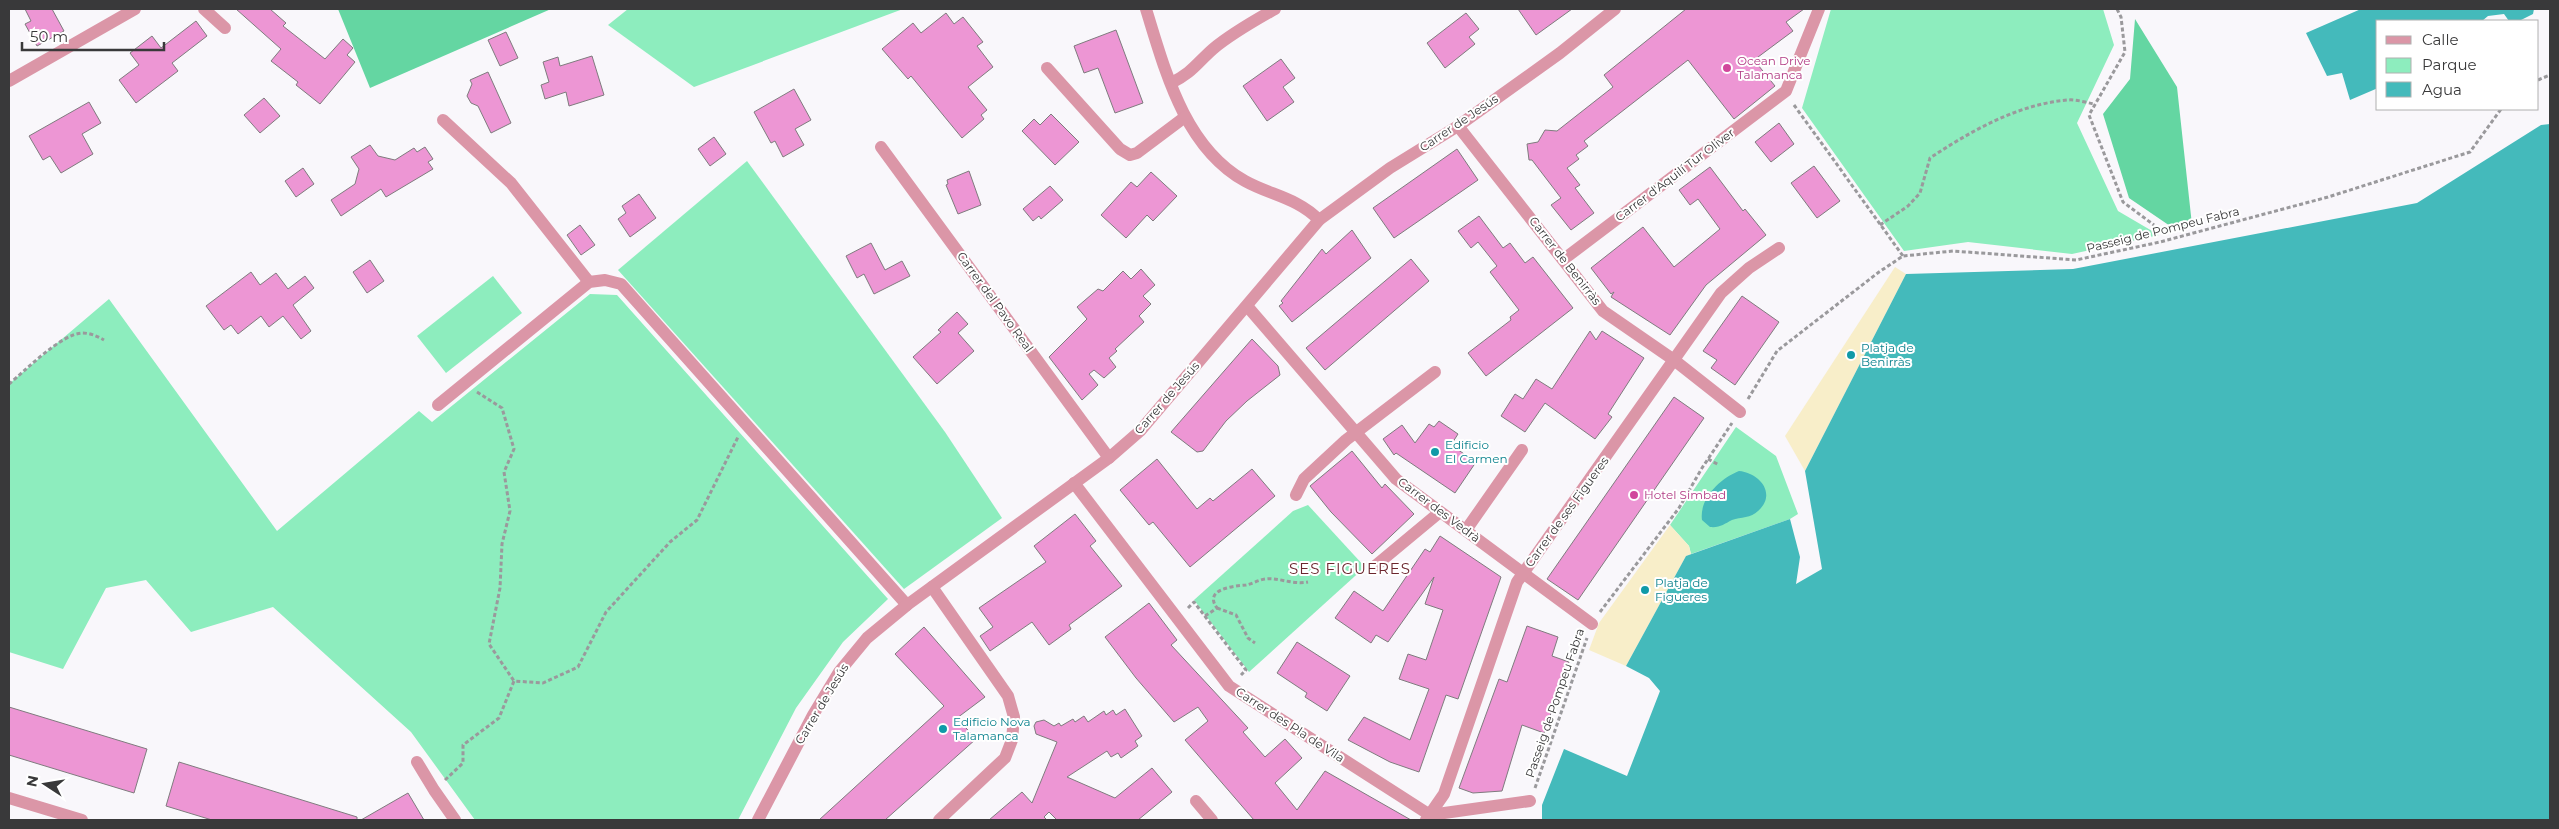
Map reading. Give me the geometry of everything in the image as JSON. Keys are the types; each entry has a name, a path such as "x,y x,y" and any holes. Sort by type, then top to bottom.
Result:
{"street":[{"path":"9,81 136,9"},
{"path":"204,9 224,28"},
{"path":"1146,9 1171,83 1185,117 1206,148 1223,166 1246,181 1299,203 1319,220"},
{"path":"1171,83 1188,75 1213,49 1238,31 1275,9"},
{"name":"Carrer de Jesús","path":"758,820 813,716 839,672 867,638 932,587 1109,458 1140,432 1319,220 1390,168 1458,126 1560,53 1615,9"},
{"path":"1786,91 1819,9"},
{"path":"1047,68 1120,149 1130,155 1137,153 1185,117"},
{"name":"Carrer d'Aquilí Tur Oliver","path":"1564,259 1786,91"},
{"path":"443,120 511,182 588,282"},
{"name":"Carrer de Benirràs","path":"1458,126 1603,311 1674,360 1740,412"},
{"name":"Carrer del Pavo Real","path":"881,147 1109,458"},
{"name":"Carrer de ses Figueres","path":"1428,818 1444,794 1517,582 1523,572 1721,293 1749,268 1779,248"},
{"path":"438,405 588,282 605,280 621,284 908,605"},
{"name":"Carrer des Vedrà","path":"1247,306 1355,433 1396,478 1592,624"},
{"path":"1296,495 1304,479 1355,433 1425,377 1436,372"},
{"path":"1466,530 1522,450"},
{"name":"Carrer des Pla de Vila","path":"1074,483 1230,686 1428,818"},
{"path":"1375,566 1440,512"},
{"path":"932,587 1008,696 1014,718 1012,740 1005,758 939,820"},
{"path":"417,762 434,790 456,820"},
{"path":"9,798 82,820"},
{"path":"1196,800 1212,820"},
{"path":"1428,818 1530,801"}],"path":[{"path":"2117,9 2121,18 2125,52 2089,115 2123,202 2154,225"},
{"path":"1786,91 1903,256"},
{"path":"1880,225 1908,206 1920,194 1930,158 1969,133 2018,112 2070,99 2095,104"},
{"name":"Passeig de Pompeu Fabra","path":"1530,801 1592,624 1625,576 1679,508 1777,351 1879,272 1903,256 1954,250 2076,260 2160,242 2328,197 2470,152 2500,110"},
{"path":"9,384 65,338 81,333 95,335 104,340"},
{"path":"465,384 502,408 514,449 504,472 510,511 502,544 500,588 489,644 514,681"},
{"path":"514,681 543,683 578,667 606,612 670,542 697,520 745,422"},
{"path":"1708,459 1719,466"},
{"path":"1217,608 1214,598 1218,591 1228,586 1248,584 1266,578 1298,584 1308,582"},
{"path":"1177,617 1194,602 1205,616 1246,670 1230,686"},
{"path":"1205,616 1217,608"},
{"path":"1217,608 1236,615 1248,638 1255,643"},
{"path":"434,790 463,763 464,745 498,718 514,681"}],"green space":[{"path":"338,9 551,9 370,88"},
{"path":"628,9 903,9 694,87 608,25"},
{"path":"1831,9 2103,9 2114,45 2077,123 2118,211 2159,235 2072,254 1968,242 1904,251 1802,108"},
{"path":"2135,19 2177,87 2192,225 2173,228 2129,198 2103,114 2130,79"},
{"path":"747,161 945,432 1002,518 904,589 618,270"},
{"path":"493,276 522,313 446,373 417,336"},
{"path":"590,294 617,295 888,599 843,642 796,708 738,820 475,820 411,732 273,607 191,632 146,580 106,588 63,669 9,652 9,384 109,299 277,531 419,411 432,422"},
{"path":"1736,427 1776,456 1798,514 1790,519 1691,554 1689,546 1670,525"},
{"path":"1308,505 1365,567 1249,672 1194,600 1293,511"}],"sand":[{"name":"Platja de Benirràs","path":"1895,267 1906,274 1805,471 1785,436"},
{"name":"Platja de Figueres","path":"1670,525 1689,546 1691,554 1686,556 1626,666 1589,650 1599,623"}],"water":[{"path":"2361,9 2534,9 2533,14 2521,20 2508,20 2504,14 2488,16 2483,20 2376,20 2376,89 2350,100 2342,73 2327,76 2306,33"},
{"path":"2550,124 2550,820 1542,820 1542,805 1564,749 1627,776 1660,691 1649,678 1626,666 1686,556 1790,519 1800,557 1796,584 1822,569 1805,471 1906,274 2073,269 2417,203 2541,125"},
{"path":"1739,471 1753,476 1764,485 1766,498 1764,504 1752,515 1732,520 1719,526 1710,527 1702,520 1704,504 1719,484"}],"building":[{"path":"25,9 52,9 64,31 37,46 25,24 31,21"},
{"path":"236,9 270,9 286,23 283,26 325,59 343,39 353,48 347,55 355,62 320,104 296,85 298,82 271,61 281,49"},
{"path":"1518,9 1572,9 1536,35"},
{"path":"1686,9 1804,9 1786,22 1793,31 1754,60 1775,86 1734,119 1688,60 1584,141 1588,146 1576,155 1579,159 1567,168 1580,185 1575,188 1594,213 1571,230 1551,205 1561,198 1532,160 1529,160 1527,144 1538,142 1545,130 1557,131 1613,87 1604,75"},
{"path":"946,13 954,24 963,17 983,42 977,46 993,67 968,87 987,110 981,115 984,119 962,138 911,76 908,79 882,49 913,23 921,33"},
{"path":"1466,13 1479,29 1469,37 1475,44 1445,68 1427,43"},
{"path":"196,21 207,36 172,63 178,71 136,103 119,80 139,65 130,53 152,36 161,48"},
{"path":"1116,30 1143,103 1115,113 1098,68 1084,73 1074,46"},
{"path":"506,32 518,58 500,66 488,40"},
{"path":"592,56 604,95 569,106 566,92 545,99 541,85 549,82 543,62 558,57 560,66"},
{"path":"1281,59 1295,78 1283,87 1294,102 1267,121 1243,86"},
{"path":"488,72 511,123 491,133 478,106 471,103 467,96 472,84 470,80"},
{"path":"794,89 811,120 795,129 804,145 783,157 775,141 771,143 754,112"},
{"path":"264,98 280,116 260,133 244,115"},
{"path":"89,102 101,123 82,134 93,154 61,173 50,156 43,160 29,136"},
{"path":"1051,114 1079,142 1055,165 1022,131 1034,119 1040,125"},
{"path":"1779,123 1794,144 1771,162 1755,142"},
{"path":"714,137 726,154 710,166 698,149"},
{"path":"370,145 378,156 395,160 414,148 417,152 425,147 433,159 428,162 433,169 386,197 381,189 341,216 331,200 355,184 359,169 351,157"},
{"path":"1457,149 1478,180 1394,238 1373,208"},
{"path":"1814,166 1840,201 1817,218 1791,183"},
{"path":"1710,167 1743,211 1745,209 1766,235 1706,285 1670,335 1611,297 1614,292 1611,294 1591,268 1643,227 1674,267 1720,229 1698,199 1690,205 1679,190"},
{"path":"303,168 314,184 296,197 285,181"},
{"path":"969,171 981,205 958,214 946,185 948,184 947,180"},
{"path":"1151,172 1177,196 1153,221 1147,215 1126,238 1101,215 1131,182 1137,187"},
{"path":"1050,186 1063,200 1041,219 1039,216 1033,221 1023,209"},
{"path":"639,194 656,218 630,237 618,219 626,213 622,206"},
{"path":"1479,216 1503,248 1510,243 1525,263 1533,257 1573,308 1486,376 1468,353 1511,320 1510,317 1519,310 1490,272 1497,266 1478,242 1471,248 1458,231"},
{"path":"580,225 595,245 581,255 567,235"},
{"path":"1352,230 1371,258 1292,322 1279,306 1283,303 1281,301 1322,249 1326,254"},
{"path":"871,243 885,270 902,261 910,276 874,294 864,274 857,278 846,256"},
{"path":"1411,259 1429,281 1325,370 1306,348"},
{"path":"370,260 384,281 367,293 353,272"},
{"path":"1141,269 1155,285 1143,296 1151,304 1139,316 1144,322 1115,349 1117,351 1109,358 1116,367 1104,378 1094,370 1089,374 1098,385 1082,400 1049,357 1087,319 1077,307 1098,289 1103,291 1123,271 1131,279"},
{"path":"251,272 260,285 276,273 288,289 305,276 314,288 293,305 311,331 301,339 283,316 269,327 261,316 238,334 231,325 224,330 206,306"},
{"path":"1742,296 1779,322 1735,385 1711,368 1717,360 1703,351"},
{"path":"957,312 968,324 958,333 974,351 937,384 913,357 941,332 938,330"},
{"path":"1590,331 1596,340 1602,331 1644,358 1608,414 1612,417 1595,439 1545,403 1525,432 1501,416 1515,394 1523,399 1536,379 1552,389"},
{"path":"1252,339 1278,366 1280,375 1247,401 1226,421 1203,451 1197,452 1171,432"},
{"path":"1674,397 1704,418 1578,600 1547,579"},
{"name":"Edificio El Carmen","path":"1439,421 1458,434 1451,445 1476,462 1455,493 1396,453 1394,455 1383,439 1402,425 1415,443 1429,424 1434,427"},
{"path":"1352,451 1382,488 1385,484 1414,514 1372,554 1331,512 1310,486"},
{"path":"1157,459 1197,509 1210,498 1213,501 1252,469 1275,496 1190,567 1153,522 1149,525 1120,490"},
{"path":"1075,514 1096,541 1090,546 1122,586 1069,625 1071,629 1049,645 1032,622 990,651 980,636 993,627 979,608 1046,562 1034,546"},
{"path":"1440,536 1501,577 1458,699 1446,695 1419,772 1390,762 1348,740 1364,717 1410,740 1429,689 1399,679 1408,654 1426,660 1443,610 1425,604 1434,577 1388,642 1376,635 1371,643 1335,618 1354,591 1383,611 1425,549 1430,552"},
{"path":"1149,603 1177,640 1171,645 1248,728 1243,732 1265,757 1285,739 1302,758 1275,783 1297,810 1325,771 1411,820 1254,820 1185,740 1208,721 1198,707 1174,722 1136,678 1105,637"},
{"path":"1527,626 1558,637 1552,656 1569,662 1544,733 1522,725 1502,791 1473,793 1459,788 1499,679 1507,682"},
{"name":"Edificio Nova Talamanca","path":"924,627 985,697 957,718 976,739 885,820 819,820 944,706 895,654"},
{"path":"1297,642 1350,676 1327,711 1305,697 1307,693 1277,673"},
{"path":"9,707 147,749 134,793 9,755"},
{"path":"1125,709 1142,736 1135,741 1138,746 1121,758 1118,753 1111,757 1107,751 1067,777 1115,798 1152,768 1172,792 1138,820 1057,820 1049,812 1044,817 1047,820 989,820 1022,792 1032,803 1057,742 1036,734 1034,726 1036,722 1044,720 1054,726 1059,723 1061,726 1073,719 1075,722 1084,716 1088,722 1104,711 1106,715 1113,710 1116,715"},
{"path":"179,762 357,817 357,820 212,820 166,806"},
{"path":"408,793 424,820 361,820"}],"place":[{"name":"Ocean Drive Talamanca","path":"1727,68"},
{"name":"Platja de Benirràs","path":"1851,355"},
{"name":"Edificio El Carmen","path":"1435,452"},
{"name":"Hotel Simbad","path":"1634,495"},
{"name":"Platja de Figueres","path":"1645,590"},
{"name":"Edificio Nova Talamanca","path":"943,729"}],"district":[{"name":"SES FIGUERES","path":"1350,569"}]}
